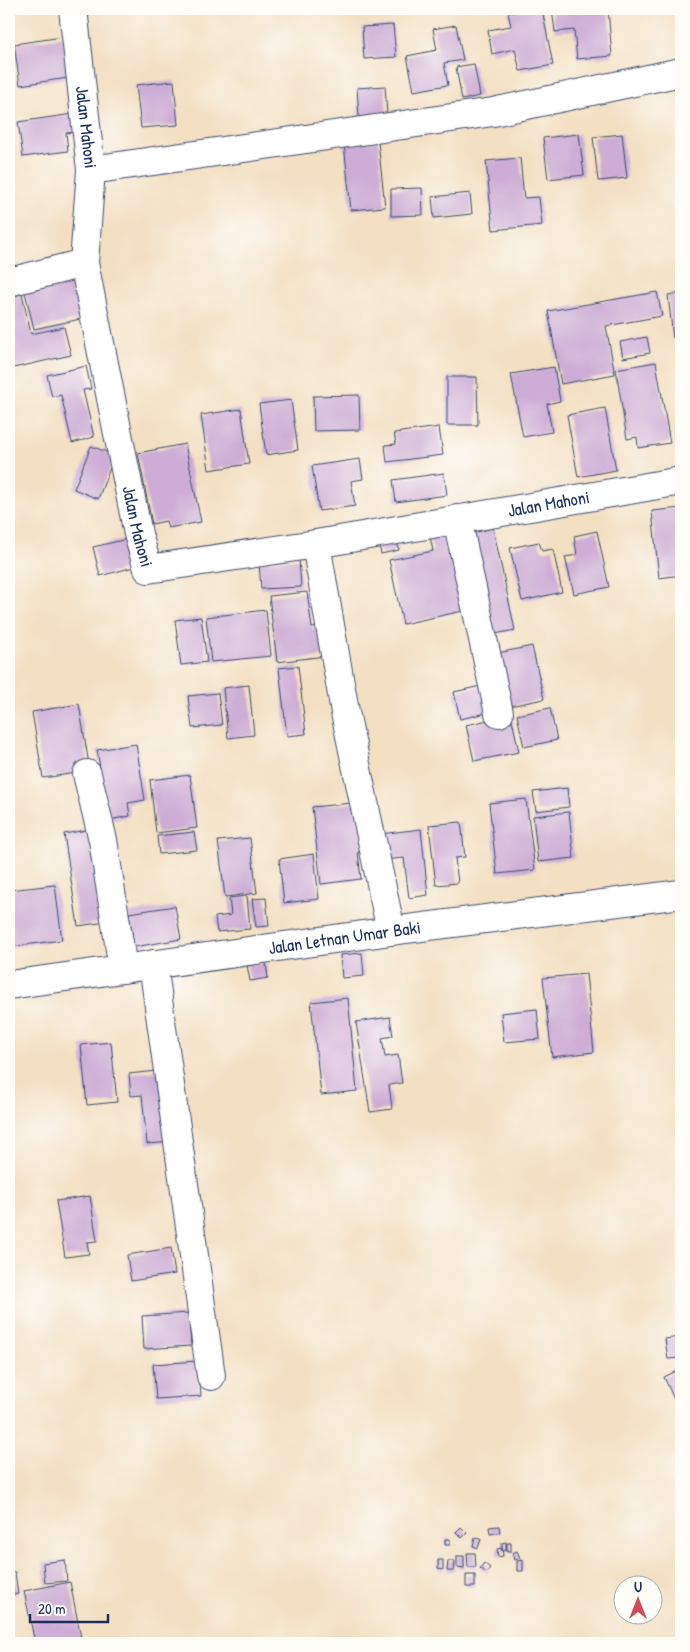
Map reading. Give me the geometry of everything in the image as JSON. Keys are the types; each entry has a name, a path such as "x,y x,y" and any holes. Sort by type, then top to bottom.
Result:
{"street":[{"name":"Jalan Mahoni","path":"73,9 91,170 84,263 138,534 148,569 316,544 681,481"},
{"path":"91,170 493,112 681,72"},
{"path":"9,282 84,263"},
{"path":"457,520 499,713"},
{"path":"316,544 345,712 391,931"},
{"path":"87,774 103,840 123,968"},
{"name":"Jalan Letnan Umar Baki","path":"9,985 391,931 681,894"},
{"path":"153,964 211,1376"}],"building":[{"path":"542,9 553,65 520,71 515,49 492,54 488,30 511,26 508,13"},
{"path":"552,9 608,9 612,56 577,59 574,30 555,32"},
{"path":"393,25 396,57 364,59 362,27"},
{"path":"456,25 463,60 444,63 448,85 414,91 407,56 437,50 433,29"},
{"path":"63,37 68,78 20,85 14,44"},
{"path":"474,64 480,96 462,100 456,67"},
{"path":"174,81 178,125 141,128 136,85"},
{"path":"385,86 387,115 359,117 357,88"},
{"path":"73,114 75,132 66,133 68,151 23,157 18,122"},
{"path":"579,134 584,175 548,179 543,138"},
{"path":"622,134 627,178 598,181 593,137"},
{"path":"378,141 385,207 351,210 344,144"},
{"path":"520,158 524,198 539,197 542,225 493,230 486,161"},
{"path":"422,188 423,215 391,216 391,189"},
{"path":"470,193 472,214 434,218 432,197"},
{"path":"76,276 85,318 34,329 24,288"},
{"path":"657,292 662,316 606,326 615,374 561,384 548,311"},
{"path":"681,293 681,337 673,338 668,295"},
{"path":"22,294 31,334 64,327 71,355 9,369 9,297"},
{"path":"647,337 650,353 623,358 620,342"},
{"path":"656,362 670,443 638,448 637,437 627,439 616,369"},
{"path":"86,366 91,389 83,390 94,437 72,443 61,395 52,397 47,375"},
{"path":"554,367 560,401 547,404 552,432 523,437 511,374"},
{"path":"447,377 477,377 478,425 447,425"},
{"path":"359,395 360,430 314,431 313,396"},
{"path":"291,400 298,450 266,455 259,404"},
{"path":"605,408 616,470 578,477 567,415"},
{"path":"241,409 249,464 209,470 201,415"},
{"path":"439,427 443,455 387,462 385,445 396,444 394,433"},
{"path":"185,444 201,522 168,528 166,521 152,524 138,453"},
{"path":"91,446 115,455 98,499 74,489"},
{"path":"360,459 363,479 351,481 355,506 319,511 312,466"},
{"path":"444,473 447,495 396,502 393,480"},
{"path":"681,508 681,575 659,578 652,511"},
{"path":"455,527 472,609 403,624 389,560 433,551 429,532"},
{"path":"493,528 515,630 490,635 468,534"},
{"path":"597,531 609,587 574,594 565,557 577,555 574,536"},
{"path":"395,532 399,550 381,554 377,536"},
{"path":"127,539 134,567 100,576 93,547"},
{"path":"539,542 542,551 553,549 562,592 522,601 510,548"},
{"path":"299,559 301,587 261,589 259,562"},
{"path":"307,592 312,628 321,627 325,656 277,662 269,596"},
{"path":"266,610 271,656 211,662 206,617"},
{"path":"201,617 207,662 181,665 175,620"},
{"path":"532,646 544,699 505,707 493,654"},
{"path":"298,666 306,734 287,736 279,668"},
{"path":"249,685 254,735 228,738 223,688"},
{"path":"485,685 491,712 460,719 454,692"},
{"path":"218,693 222,725 192,728 188,696"},
{"path":"79,704 90,771 43,778 32,712"},
{"path":"550,708 557,740 524,747 517,715"},
{"path":"511,715 519,752 474,761 466,725"},
{"path":"136,744 145,800 128,803 130,816 109,820 97,750"},
{"path":"190,775 197,828 156,833 150,780"},
{"path":"567,788 569,807 536,811 533,792"},
{"path":"526,799 535,870 497,874 489,803"},
{"path":"362,802 367,851 358,852 361,879 321,884 312,807"},
{"path":"569,812 574,858 538,862 533,816"},
{"path":"461,822 465,857 455,858 458,883 436,885 429,825"},
{"path":"92,829 106,922 78,926 64,834"},
{"path":"421,829 428,895 409,898 404,858 383,860 380,834"},
{"path":"194,832 197,850 159,854 157,836"},
{"path":"250,838 257,893 225,897 218,841"},
{"path":"314,854 319,899 284,903 279,859"},
{"path":"55,885 62,940 9,947 9,890"},
{"path":"247,896 250,929 217,932 215,917 231,915 229,898"},
{"path":"266,898 269,926 256,927 252,899"},
{"path":"175,906 181,939 134,947 129,913"},
{"path":"362,953 364,976 342,978 340,955"},
{"path":"266,963 268,978 250,981 247,965"},
{"path":"586,974 594,1052 552,1057 543,978"},
{"path":"348,998 357,1091 321,1095 311,1002"},
{"path":"537,1009 540,1039 504,1042 501,1013"},
{"path":"390,1017 393,1036 382,1038 385,1057 398,1055 402,1083 389,1085 392,1109 370,1112 356,1022"},
{"path":"111,1042 117,1102 87,1105 81,1045"},
{"path":"166,1070 173,1142 147,1144 142,1095 131,1096 129,1074"},
{"path":"90,1196 97,1241 87,1242 89,1254 65,1257 56,1201"},
{"path":"171,1248 175,1274 131,1281 127,1255"},
{"path":"189,1313 191,1346 144,1349 142,1316"},
{"path":"680,1337 681,1358 668,1359 665,1339"},
{"path":"199,1361 201,1396 156,1399 153,1364"},
{"path":"681,1369 681,1415 664,1377"},
{"path":"499,1526 500,1532 490,1534 489,1527"},
{"path":"461,1527 467,1533 462,1538 456,1532"},
{"path":"475,1538 481,1539 478,1548 473,1546"},
{"path":"445,1539 450,1539 450,1545 445,1545"},
{"path":"506,1542 506,1550 502,1551 502,1543"},
{"path":"507,1543 511,1543 511,1551 507,1551"},
{"path":"502,1548 503,1556 498,1557 497,1549"},
{"path":"517,1551 520,1558 515,1560 513,1553"},
{"path":"467,1553 475,1553 476,1567 468,1567"},
{"path":"457,1556 464,1556 464,1568 457,1567"},
{"path":"65,1560 67,1581 45,1583 43,1563"},
{"path":"438,1560 443,1560 443,1570 438,1569"},
{"path":"523,1560 523,1571 517,1571 517,1561"},
{"path":"448,1561 455,1561 454,1571 447,1571"},
{"path":"484,1563 490,1568 486,1573 480,1568"},
{"path":"15,1572 18,1594 9,1595 9,1573"},
{"path":"466,1575 475,1575 475,1587 466,1587"},
{"path":"70,1582 82,1643 35,1643 24,1591"}]}
